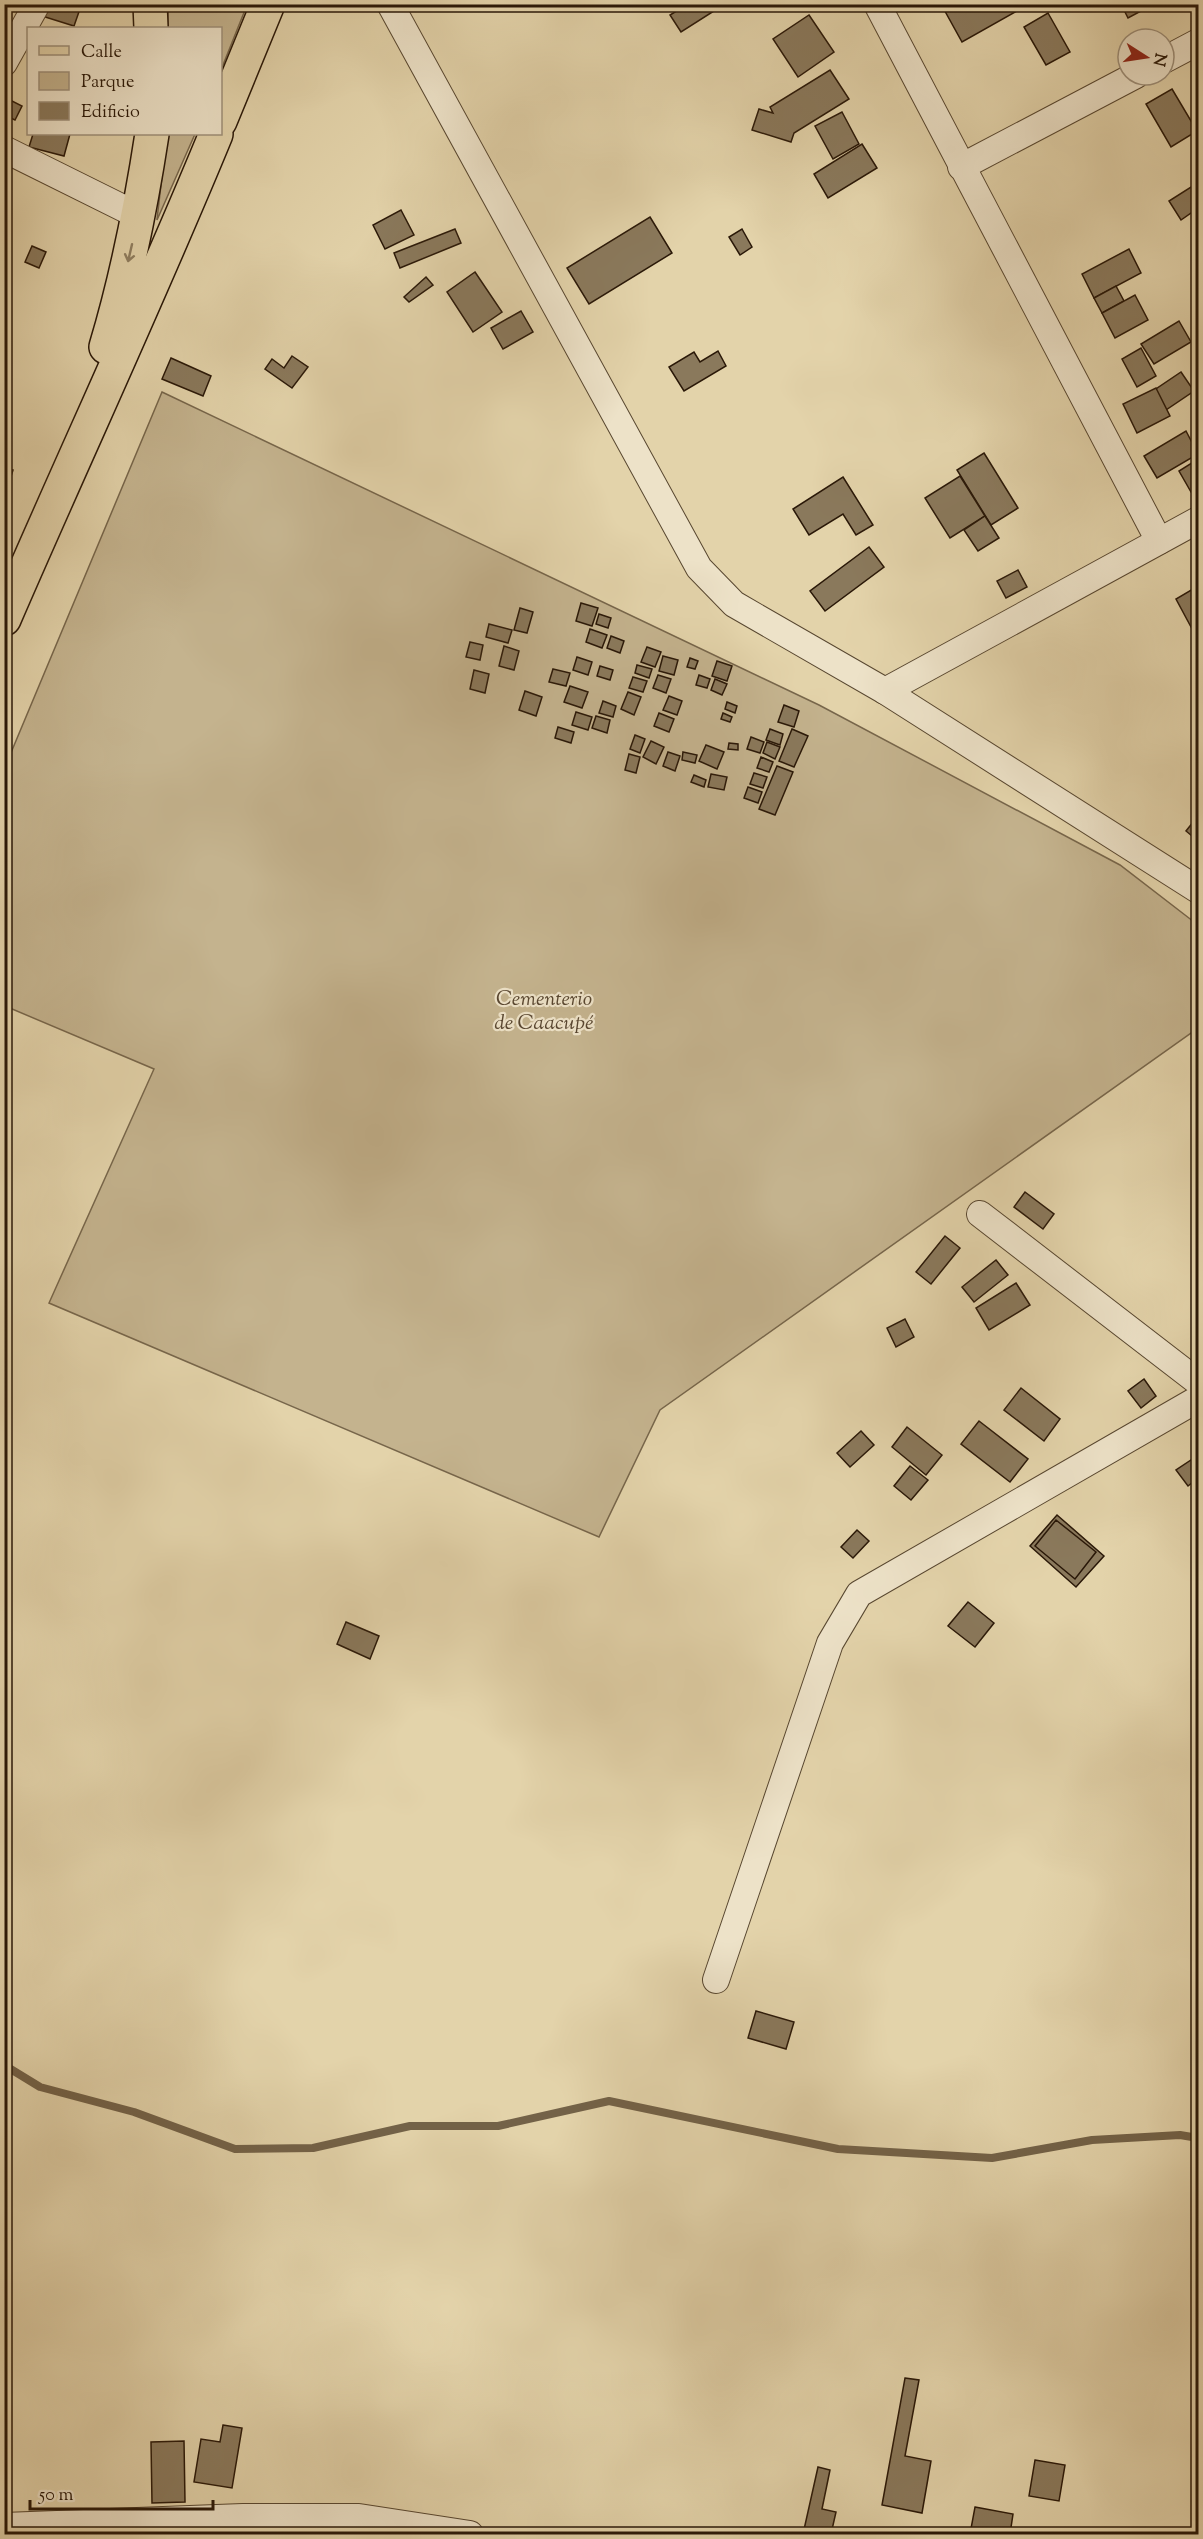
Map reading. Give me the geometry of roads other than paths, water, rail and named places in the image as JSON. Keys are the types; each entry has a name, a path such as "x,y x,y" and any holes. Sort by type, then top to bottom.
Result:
{"main road":[{"path":"150,4 151,27"},
{"path":"222,117 268,4"},
{"path":"74,456 118,308 139,216 152,135"},
{"path":"4,619 74,456 161,268 216,135"}],"street":[{"path":"4,63 11,28 37,4"},
{"path":"390,4 699,568 734,604 885,691 1198,890"},
{"path":"878,4 961,167 1159,541"},
{"path":"1176,54 1198,42"},
{"path":"961,167 1116,86"},
{"path":"4,149 139,216"},
{"path":"885,691 1198,520"},
{"path":"980,1214 1198,1382"},
{"path":"716,1980 830,1643 859,1594 1198,1399"},
{"path":"4,2526 243,2517 359,2517 433,2532 470,2535"}],"waterway":[{"path":"4,2065 40,2087 134,2112 235,2149 313,2148 410,2126 498,2126 609,2101 838,2149 992,2158 1092,2140 1180,2135 1198,2138"}],"park label":[{"name":"Cementerio de Caacupé","path":"544,1010"}]}
